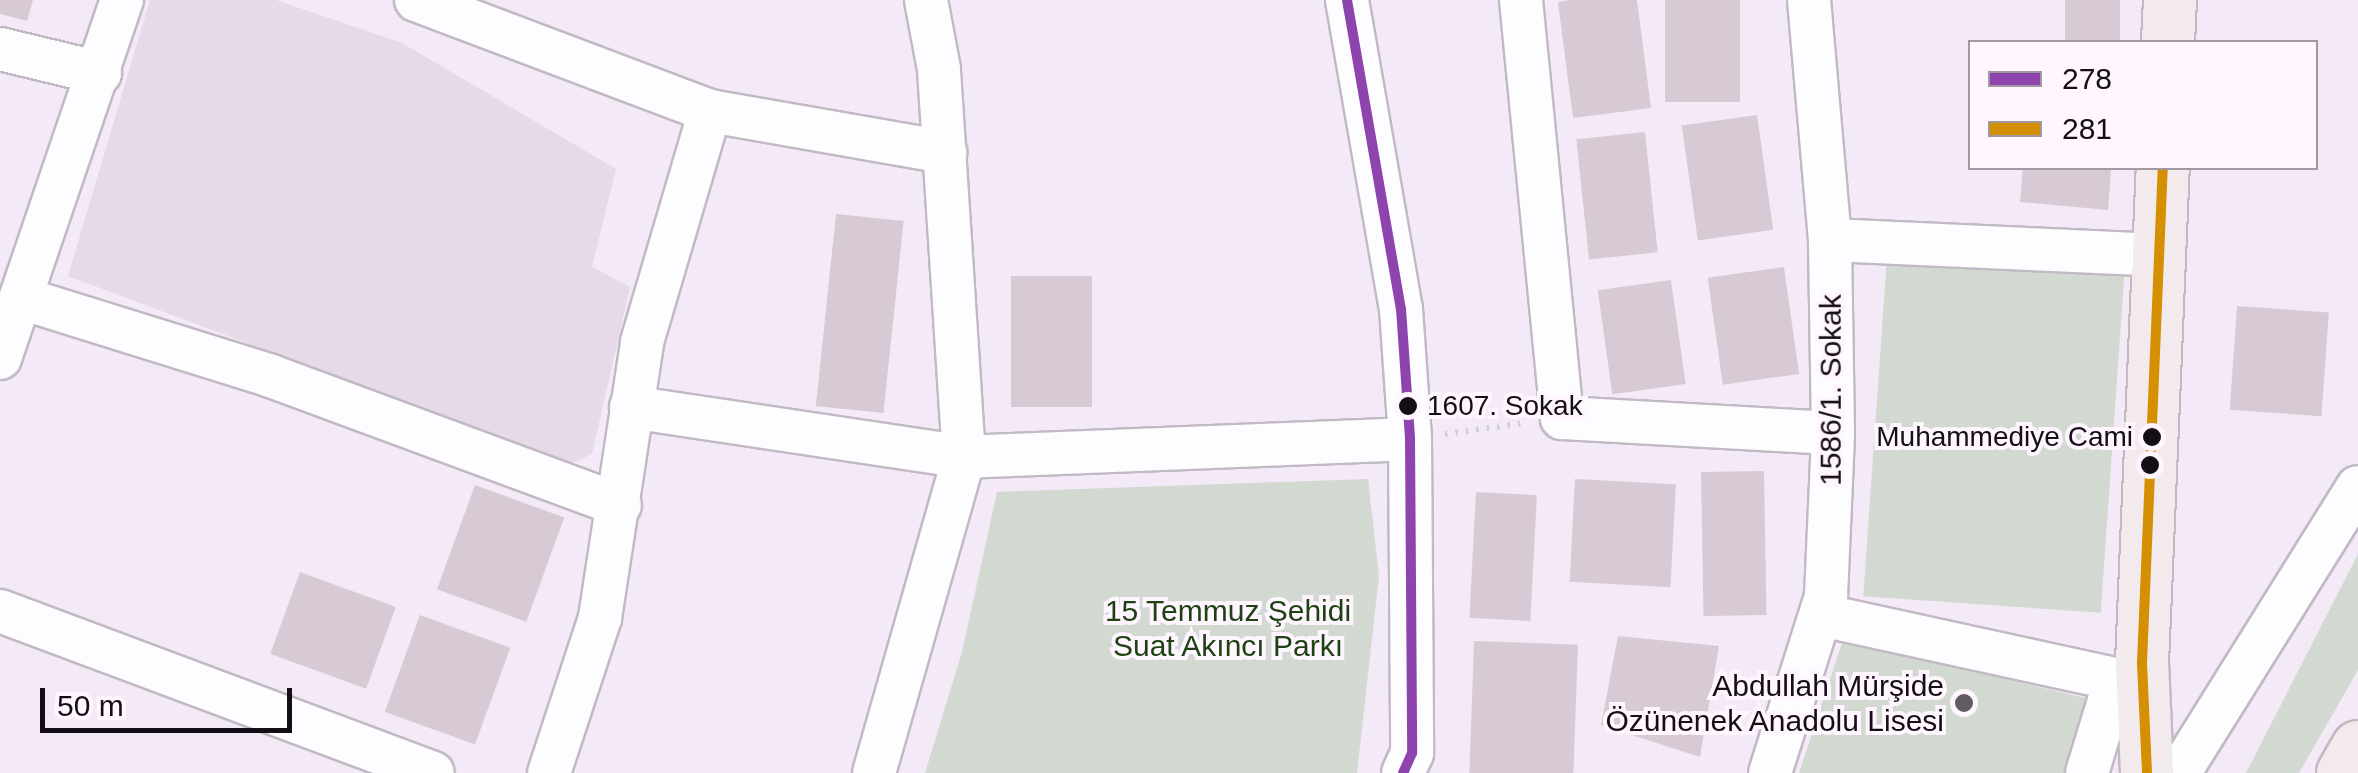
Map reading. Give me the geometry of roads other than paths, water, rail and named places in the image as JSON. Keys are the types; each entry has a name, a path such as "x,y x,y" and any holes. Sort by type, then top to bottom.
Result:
{"main road":[{"path":"2168,40 2170,0"},
{"path":"2147,773 2128,683 2163,170"},
{"path":"2344,773 2358,747"}],"street":[{"path":"0,358 122,0"},
{"path":"416,0 478,11 710,111 945,152"},
{"path":"874,773 964,457 945,152 926,0"},
{"path":"1347,0 1402,308 1410,438 1400,766"},
{"path":"1521,0 1562,418 1833,433"},
{"name":"1586/1. Sokak","path":"1770,773 1821,615 1833,433 1830,240 1809,0"},
{"path":"0,49 100,73"},
{"path":"549,773 600,618 620,505 617,482 642,342 710,111"},
{"path":"1830,240 2160,255"},
{"path":"21,298 271,376 620,505"},
{"path":"631,407 964,457 1410,438"},
{"path":"2179,773 2358,487"},
{"path":"0,611 433,773"},
{"path":"1821,615 2128,683 2087,773"}],"place":[{"name":"1607. Sokak","path":"1408,406"},
{"name":"Muhammediye Cami","path":"2152,437"},
{"name":"Abdullah Mürşide Özünenek Anadolu Lisesi","path":"1964,703"}],"park label":[{"name":"15 Temmuz Şehidi Suat Akıncı Parkı","path":"1228,628"}]}
